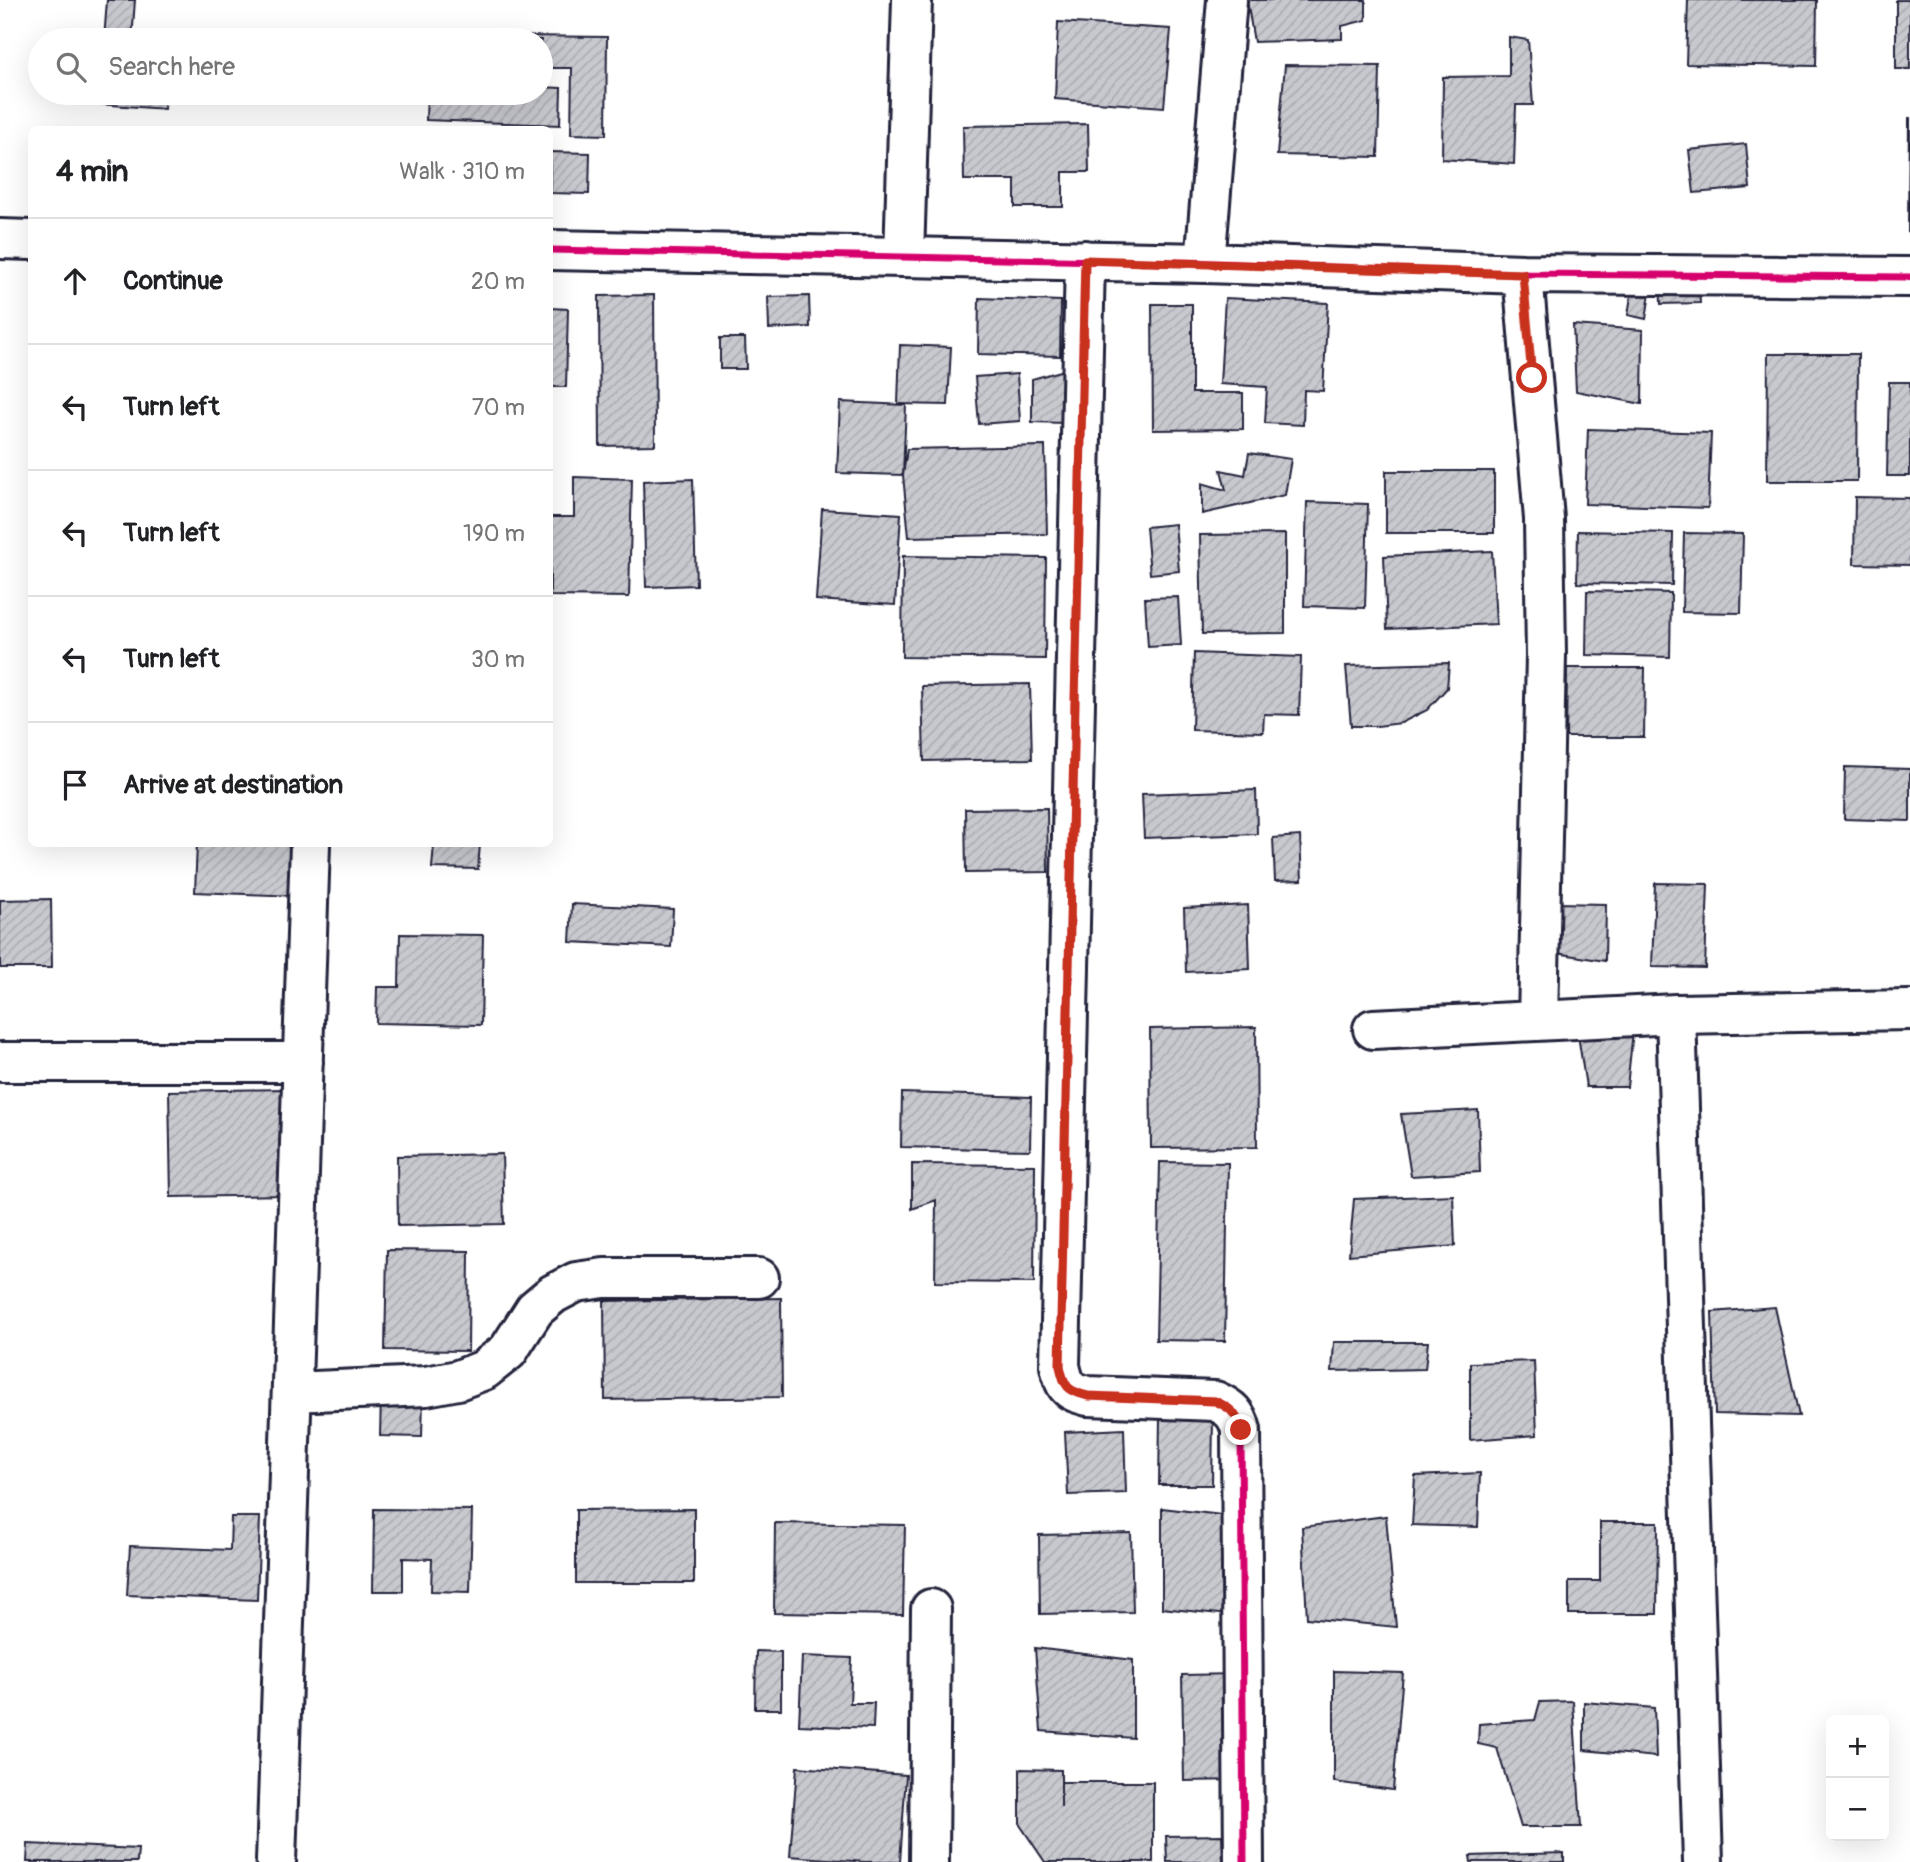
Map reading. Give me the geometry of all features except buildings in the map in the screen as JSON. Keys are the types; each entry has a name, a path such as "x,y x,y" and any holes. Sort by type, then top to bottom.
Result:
{"street":[{"path":"904,257 912,0"},
{"path":"1205,263 1227,0"},
{"path":"0,239 28,240"},
{"path":"553,250 1085,260 1523,274 1910,277"},
{"path":"1085,260 1060,1366 1064,1383 1073,1392 1088,1396 1215,1401 1228,1407 1237,1416 1241,1430 1244,1862"},
{"path":"1523,274 1545,519 1546,669 1538,1021"},
{"path":"276,1862 310,847"},
{"path":"1373,1029 1676,1014 1910,1010"},
{"path":"1676,1014 1703,1862"},
{"path":"1,1062 303,1062"},
{"path":"292,1392 426,1386 458,1380 484,1370 508,1351 535,1309 552,1294 576,1282 604,1278 759,1278"},
{"path":"929,1862 931,1609"}],"cycle path":[{"path":"553,250 1205,263 1523,274 1910,277"},
{"path":"1085,260 1060,1366 1068,1387 1081,1394 1215,1401 1232,1412 1239,1424 1244,1862"}],"route":[{"path":"1241,1430 1237,1416 1228,1407 1215,1401 1088,1396 1073,1392 1064,1383 1060,1366 1085,260 1523,274 1532,378"}]}
